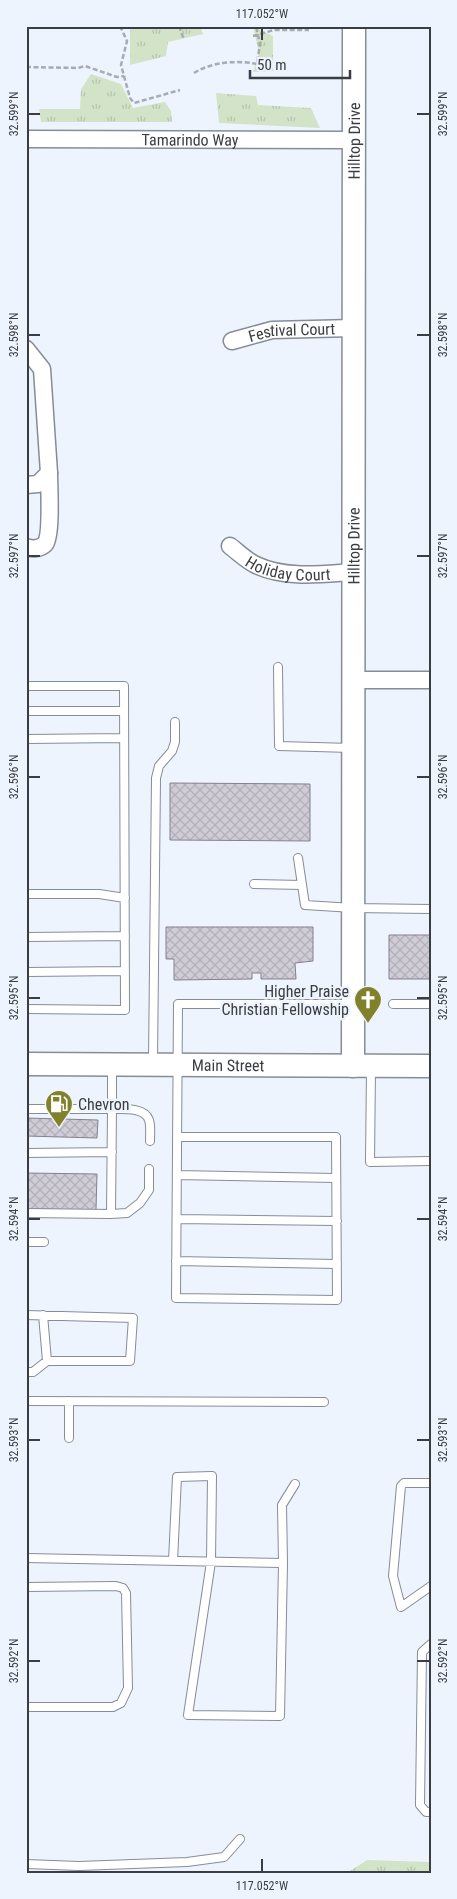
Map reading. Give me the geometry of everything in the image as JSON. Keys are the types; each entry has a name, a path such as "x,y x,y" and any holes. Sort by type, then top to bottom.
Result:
{"main road":[{"name":"Hilltop Drive","path":"354,26 353,1004 362,1066"},
{"name":"Main Street","path":"26,1064 431,1066"}],"street":[{"name":"Tamarindo Way","path":"26,138 353,140"},
{"name":"Festival Court","path":"232,341 272,330 353,328"},
{"path":"26,349 42,369 49,473 49,532 46,543 33,548 26,547"},
{"path":"26,485 38,484 49,473"},
{"name":"Holiday Court","path":"230,546 255,565 280,573 302,575 353,572"},
{"path":"353,680 431,680"}],"lane":[{"path":"278,667 279,746 353,748"},
{"path":"26,686 124,686 125,1010 26,1009"},
{"path":"26,711 124,711"},
{"path":"152,1065 156,778 158,766 172,751 175,742 175,722"},
{"path":"26,739 124,738"},
{"path":"298,858 305,905 431,909"},
{"path":"254,884 302,885"},
{"path":"26,894 99,894 125,898"},
{"path":"26,937 125,936"},
{"path":"26,972 125,971"},
{"path":"178,1137 336,1137 337,1300 176,1298 178,1004 353,1004"},
{"path":"393,1004 431,1004"},
{"path":"111,1214 112,1065"},
{"path":"362,1066 370,1162 431,1161"},
{"path":"26,1109 112,1109 144,1113 149,1120 150,1141"},
{"path":"26,1153 112,1152"},
{"path":"26,1213 111,1214 127,1212 140,1203 149,1190 149,1169"},
{"path":"177,1175 336,1178"},
{"path":"177,1219 337,1221"},
{"path":"26,1242 44,1242"},
{"path":"176,1261 337,1264"},
{"path":"26,1315 133,1318 130,1362 47,1362 33,1372 26,1372"},
{"path":"43,1315 47,1362"},
{"path":"26,1401 324,1402"},
{"path":"68,1438 69,1401"},
{"path":"173,1561 177,1477 212,1476 212,1562 188,1715 280,1716 283,1563 282,1505 295,1484"},
{"path":"431,1483 404,1483 401,1486 393,1576 400,1607 431,1586"},
{"path":"26,1558 283,1563"},
{"path":"26,1587 116,1586 123,1588 126,1593 128,1688 121,1703 113,1707 26,1707"},
{"path":"431,1644 422,1652 420,1805 426,1812 431,1812"},
{"path":"26,1864 79,1866 187,1862 224,1857 240,1839"}],"path":[{"path":"120,26 127,41 121,65 130,98 134,103 180,90"},
{"path":"179,26 184,40"},
{"path":"194,73 204,67 244,61 257,64 260,44 256,26"},
{"path":"253,36 274,30 309,30"},
{"path":"26,67 78,68 85,66 117,77 124,76"}],"green space":[{"path":"130,26 188,26 201,29 203,34 168,42 166,56 130,65"},
{"path":"253,26 273,36 273,71 253,72 259,53"},
{"path":"91,74 121,84 133,108 165,102 171,111 172,122 41,122 39,109 80,109 81,89"},
{"path":"216,93 256,96 258,105 311,108 320,128 219,123"},
{"path":"367,1860 431,1862 431,1873 347,1873"}],"building":[{"path":"170,783 310,784 310,841 170,840"},
{"path":"166,927 313,927 313,961 295,963 296,979 261,979 261,973 252,973 252,979 174,980 174,959 166,959"},
{"path":"389,935 431,935 431,979 389,979"},
{"path":"26,1118 98,1120 97,1138 26,1136"},
{"path":"26,1173 97,1174 96,1210 26,1209"}],"place":[{"name":"Higher Praise Christian Fellowship","path":"368,1024"},
{"name":"Chevron","path":"59,1128"}]}
